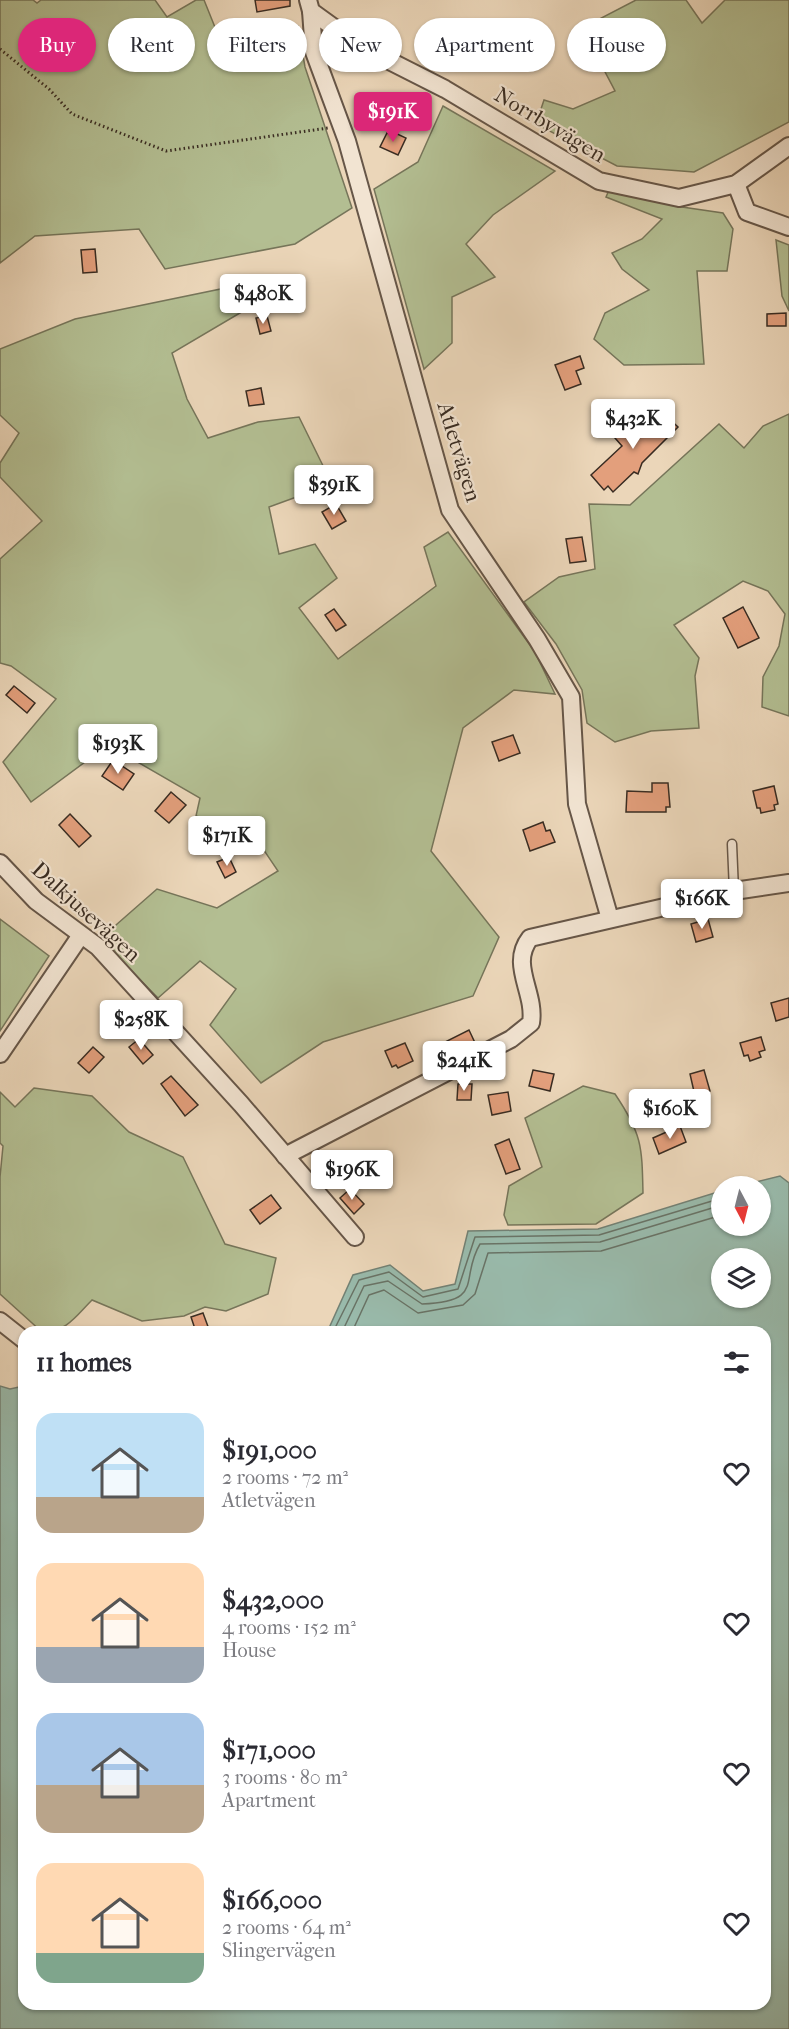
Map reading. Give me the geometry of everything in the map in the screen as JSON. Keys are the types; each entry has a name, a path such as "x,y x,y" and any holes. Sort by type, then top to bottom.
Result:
{"street":[{"name":"Atletvägen","path":"310,6 314,52 341,126 450,510 537,639 570,697 577,804 610,918"},
{"name":"Norrbyvägen","path":"310,6 358,45 445,89 599,181 679,198 736,184 789,146"},
{"path":"736,184 747,212 788,224"},
{"name":"Dalkjusevägen","path":"0,863 36,901 98,947 356,1237"},
{"path":"285,1156 511,1039 531,1023 531,996 521,961 523,947 530,938 734,891 789,883"},
{"path":"0,1054 81,935"},
{"path":"0,1321 18,1335"}],"lane":[{"path":"732,844 734,891"}],"path":[{"path":"0,49 49,88 72,114 166,151 341,126"}],"shaded area":[{"path":"0,0 33,0 37,3 41,0 155,0 167,17 196,0 204,0 211,18 207,18 207,72 307,72 352,208 295,244 165,269 139,229 35,236 0,263"},
{"path":"636,0 686,0 702,23 725,0 789,0 789,122 694,172 617,166 536,124 544,100 573,109 615,91 605,72 666,72 666,18 601,18"},
{"path":"443,106 555,171 493,215 466,244 495,277 452,297 452,343 424,369 374,189 418,162"},
{"path":"609,190 682,207 723,213 733,229 727,271 697,271 704,364 624,365 594,339 605,313 649,290 622,269 612,253 642,239 662,219 606,197"},
{"path":"776,240 789,245 789,311 782,296"},
{"path":"245,284 245,310 172,353 187,399 208,438 258,422 299,417 332,484 269,507 279,554 315,544 337,578 299,608 338,659 436,586 424,547 448,532 535,652 555,694 514,690 463,728 431,851 499,937 473,996 323,1042 261,1083 210,1025 236,989 200,961 158,998 100,939 157,889 217,908 278,871 253,834 196,816 200,798 108,745 31,802 3,762 56,699 11,666 0,663 0,559 42,521 0,477 0,463 19,433 0,415 0,349 75,319"},
{"path":"789,414 789,716 762,707 763,677 779,646 785,614 768,591 743,581 674,625 699,658 695,676 699,728 651,731 615,742 587,723 582,690 556,644 524,602 559,577 595,569 589,504 630,505 719,424 744,448 763,426"},
{"path":"0,919 49,956 0,1031"},
{"path":"583,1086 615,1094 631,1120 641,1152 643,1193 596,1224 508,1225 504,1215 509,1186 542,1167 525,1118"},
{"path":"34,1088 92,1096 129,1132 183,1157 225,1244 276,1258 268,1294 226,1311 205,1307 184,1316 142,1321 92,1300 65,1326 35,1326 0,1294 0,1177 3,1146 0,1143 0,1092 15,1107"}],"water":[{"path":"780,1176 789,1183 789,2029 0,2029 0,1386 10,1389 18,1387 18,2010 771,2010 771,1326 330,1326 353,1275 390,1265 423,1291 455,1284 468,1231 598,1229 711,1194 711,1236 771,1236 771,1178"}],"building":[{"path":"255,0 290,0 290,6 257,12"},
{"path":"393,132 406,138 398,155 380,147 387,133 392,135"},
{"path":"95,249 97,272 83,273 81,250"},
{"path":"786,313 786,326 767,326 767,314"},
{"path":"267,316 271,331 260,334 256,318"},
{"path":"580,356 584,368 576,371 581,384 565,390 555,365"},
{"path":"261,388 264,404 249,406 246,391"},
{"path":"662,412 678,427 642,463 638,474 634,472 613,492 608,486 604,490 591,475 622,446 615,438 636,416 647,427"},
{"path":"336,504 346,521 332,529 322,512"},
{"path":"582,537 586,561 570,563 566,539"},
{"path":"743,607 759,638 738,648 723,618"},
{"path":"334,609 346,625 336,631 325,615"},
{"path":"14,686 35,703 27,713 6,695"},
{"path":"513,735 520,753 499,761 492,742"},
{"path":"113,760 134,774 123,790 102,776"},
{"path":"652,783 668,783 670,807 666,807 666,812 626,812 627,791 652,792"},
{"path":"774,786 778,804 774,805 775,810 761,813 760,808 757,808 753,791"},
{"path":"171,792 186,805 169,823 155,811"},
{"path":"70,814 91,836 79,847 59,825"},
{"path":"543,822 546,831 550,830 555,842 530,851 523,830"},
{"path":"229,857 236,872 225,878 217,862"},
{"path":"708,919 713,937 696,942 691,924"},
{"path":"789,998 789,1017 776,1021 771,1003"},
{"path":"469,1030 476,1045 451,1058 443,1043"},
{"path":"761,1037 765,1050 759,1052 761,1057 750,1061 748,1055 744,1056 740,1043"},
{"path":"139,1039 153,1055 143,1064 129,1047"},
{"path":"405,1043 413,1061 398,1068 396,1065 392,1067 385,1051"},
{"path":"93,1047 104,1057 89,1073 78,1063"},
{"path":"533,1070 554,1074 550,1091 529,1086"},
{"path":"704,1070 710,1091 695,1096 690,1074"},
{"path":"171,1076 198,1105 185,1116 161,1084"},
{"path":"458,1084 472,1084 471,1100 457,1100"},
{"path":"508,1092 511,1111 492,1115 488,1095"},
{"path":"680,1126 686,1142 659,1154 653,1138"},
{"path":"509,1139 520,1169 506,1174 495,1145"},
{"path":"350,1189 364,1204 354,1214 340,1198"},
{"path":"271,1195 281,1208 260,1224 250,1210"},
{"path":"203,1313 208,1326 194,1326 191,1317"}]}
